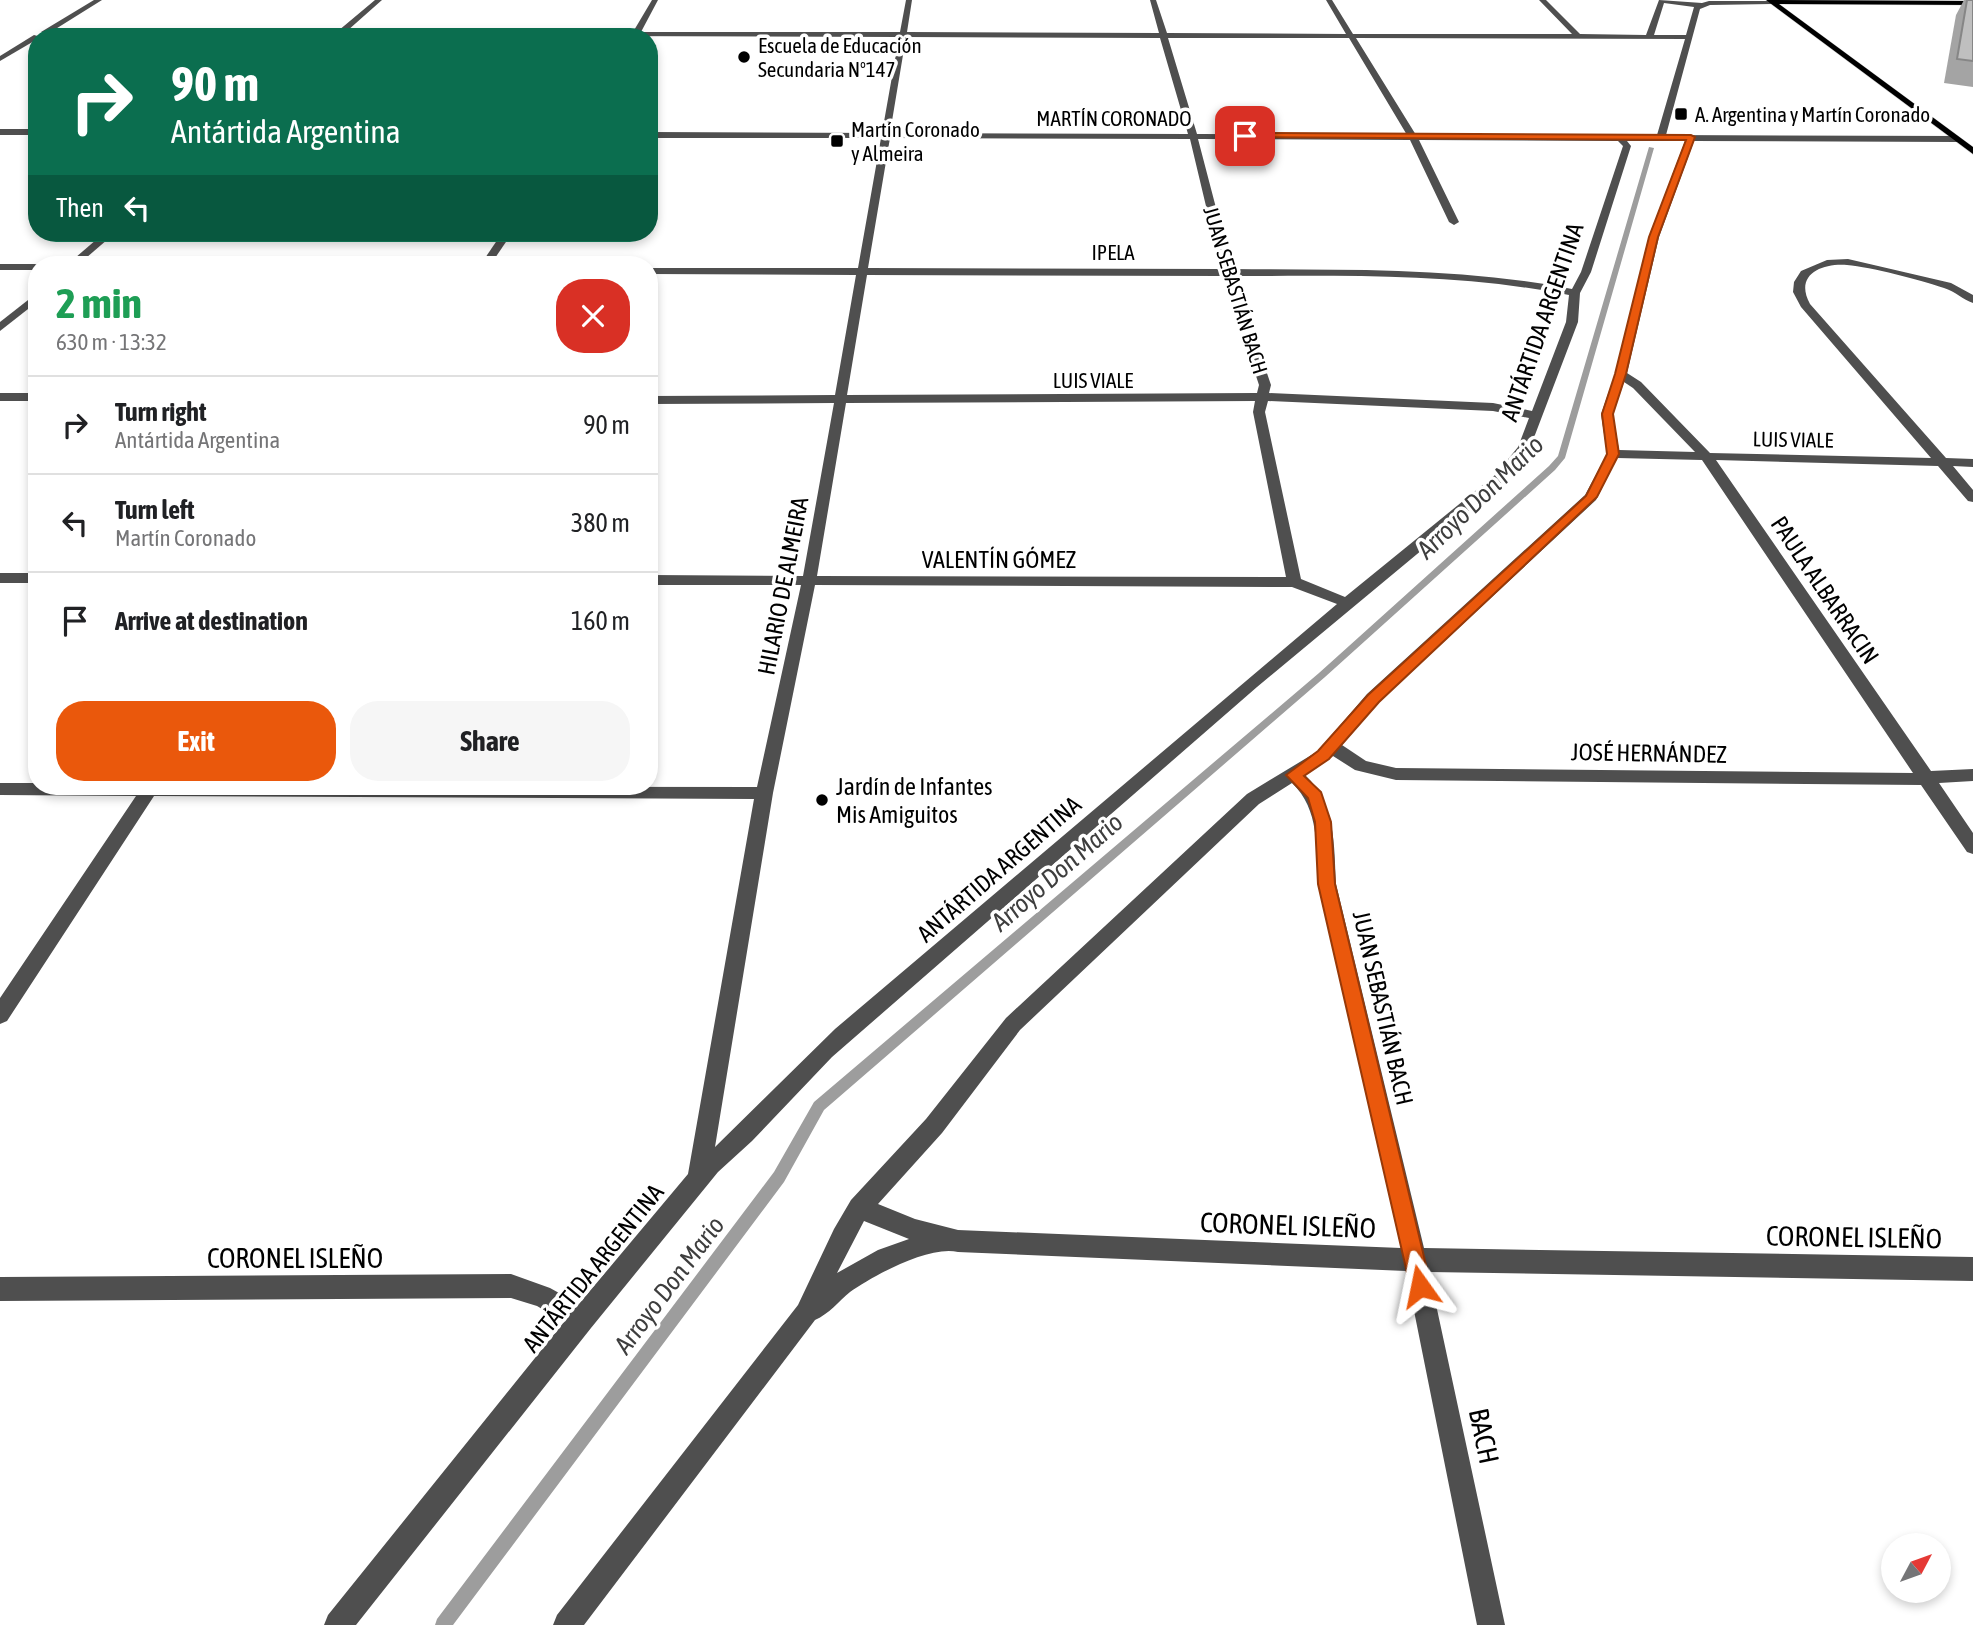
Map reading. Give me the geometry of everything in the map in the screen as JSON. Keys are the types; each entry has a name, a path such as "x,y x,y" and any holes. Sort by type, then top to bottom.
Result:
{"main road":[{"path":"1772,1 1973,3"},
{"path":"1772,1 1973,151"}],"street":[{"path":"52,28 99,0"},
{"path":"347,28 379,0"},
{"path":"639,28 655,0"},
{"name":"HILARIO DE ALMEIRA","path":"698,1179 765,793 809,581 909,0"},
{"name":"JUAN SEBASTIÁN BACH","path":"1153,0 1193,135 1227,271 1265,385 1259,412 1294,582"},
{"path":"1329,0 1413,137 1454,222"},
{"path":"1542,0 1577,36"},
{"path":"1650,35 1662,1 1700,5 1772,1"},
{"path":"1661,137 1687,37 1700,5"},
{"path":"658,35 1687,37"},
{"path":"0,59 28,43"},
{"path":"0,46 23,46"},
{"path":"0,132 28,132"},
{"name":"MARTÍN CORONADO","path":"658,135 1957,139"},
{"name":"ANTÁRTIDA ARGENTINA","path":"338,1625 582,1319 698,1179 838,1039 1345,601 1500,478 1524,448 1572,322 1575,293 1586,272 1628,146 1620,137"},
{"path":"567,1625 806,1313 842,1237 859,1208 925,1136 1013,1024 1253,799 1324,755 1373,698 1591,497 1613,454 1608,414 1621,374 1654,237 1691,137"},
{"path":"83,256 99,242"},
{"path":"1973,300 1951,286 1849,262 1813,267 1799,282 1798,292 1805,305 1973,499"},
{"path":"0,267 28,267"},
{"name":"IPELA","path":"658,271 1227,271 1436,274 1524,283 1575,293"},
{"path":"0,328 28,304"},
{"name":"PAULA ALBARRACIN","path":"1621,374 1637,385 1706,456 1973,847"},
{"path":"0,397 28,397"},
{"name":"LUIS VIALE","path":"658,400 1264,398 1493,407 1536,415"},
{"name":"LUIS VIALE","path":"1613,454 1973,463"},
{"path":"0,578 28,578"},
{"name":"VALENTÍN GÓMEZ","path":"658,580 1294,582 1345,601"},
{"name":"JOSÉ HERNÁNDEZ","path":"1331,746 1361,766 1396,774 1927,779 1973,775"},
{"name":"JUAN SEBASTIÁN BACH","path":"1294,775 1315,796 1323,822 1327,884 1415,1260"},
{"path":"0,789 28,789"},
{"path":"658,792 765,793"},
{"path":"0,1016 146,795"},
{"name":"CORONEL ISLEÑO","path":"859,1208 945,1238 972,1242 1415,1260 1973,1269"},
{"path":"806,1313 843,1283 886,1258 945,1238"},
{"name":"BACH","path":"1415,1260 1491,1625"},
{"name":"CORONEL ISLEÑO","path":"0,1289 511,1286 542,1296 582,1319"}],"building":[{"path":"1967,0 1973,0 1973,61 1957,59"}],"waterway":[{"name":"Arroyo Don Mario","path":"443,1625 779,1177 819,1106 1322,675 1552,468 1562,456 1651,148"}],"place":[{"name":"Escuela de Educación Secundaria Nº147","path":"744,57"},
{"name":"A. Argentina y Martín Coronado","path":"1681,114"},
{"name":"Martín Coronado y Almeira","path":"837,141"},
{"name":"Jardín de Infantes Mis Amiguitos","path":"822,800"}],"route":[{"path":"1245,136 1691,137 1654,237 1621,374 1608,414 1613,454 1591,497 1373,698 1324,755 1294,775 1308,786 1315,796 1323,822 1327,884 1420,1286"}]}
